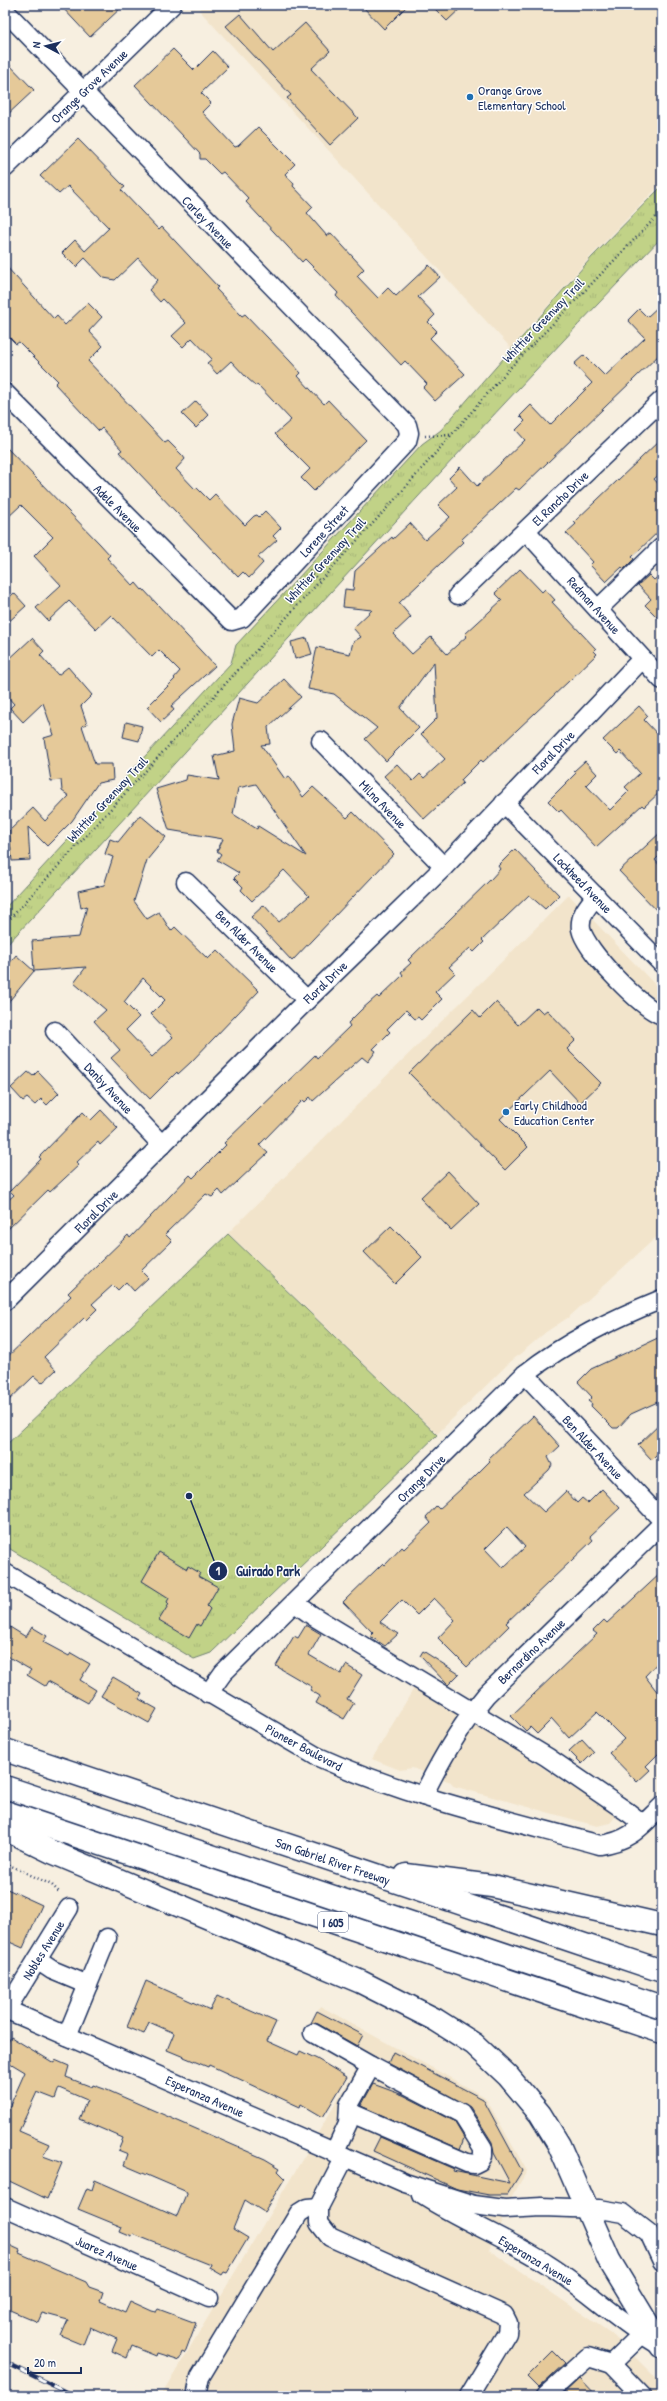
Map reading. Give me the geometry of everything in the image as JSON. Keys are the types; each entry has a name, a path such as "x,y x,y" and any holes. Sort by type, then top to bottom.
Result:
{"highway":[{"name":"San Gabriel River Freeway","path":"5,1750 662,1971"},
{"path":"5,1776 662,1996"},
{"path":"5,1787 662,2007"},
{"name":"I 605","path":"5,1812 662,2032"},
{"path":"5,1829 52,1852 361,1982 436,2020 474,2044 508,2076 540,2114 559,2145 609,2260 661,2346"},
{"path":"356,1869 492,1886 662,1925"}],"street":[{"name":"Orange Grove Avenue","path":"5,168 172,5"},
{"name":"Carley Avenue","path":"5,11 82,93 406,425 409,433"},
{"name":"Adele Avenue","path":"5,393 232,621"},
{"name":"El Rancho Drive","path":"458,595 662,400"},
{"name":"Lorene Street","path":"232,621 242,618 292,565 407,441 409,433"},
{"name":"Redman Avenue","path":"526,531 662,680"},
{"path":"598,609 662,548"},
{"name":"Floral Drive","path":"9,1291 162,1145 307,1000 444,867 642,659"},
{"name":"Milna Avenue","path":"321,741 444,867"},
{"name":"Lockheed Avenue","path":"504,803 662,964"},
{"name":"Ben Alder Avenue","path":"186,882 307,1000"},
{"path":"596,896 582,914 580,928 584,940 632,992 657,1013 662,1014"},
{"name":"Danby Avenue","path":"55,1031 162,1145"},
{"name":"Orange Drive","path":"208,1694 223,1673 525,1374 554,1351 589,1332 662,1299"},
{"name":"Ben Alder Avenue","path":"525,1374 662,1520"},
{"name":"Bernardino Avenue","path":"423,1796 432,1778 472,1712 486,1695 662,1524"},
{"name":"Pioneer Boulevard","path":"5,1573 208,1694 316,1756 358,1775 423,1796 600,1845 617,1842 637,1830"},
{"path":"295,1603 313,1616 547,1757 630,1813 637,1830 662,1806"},
{"name":"Nobles Avenue","path":"5,2010 65,1916"},
{"path":"67,2036 107,1938"},
{"path":"37,1960 52,1970 88,1986"},
{"name":"Esperanza Avenue","path":"5,2010 405,2183 474,2205 504,2210 542,2208 586,2209 623,2213 636,2221 649,2233 662,2261"},
{"path":"313,2033 461,2114 483,2148 483,2156 480,2161 474,2164 467,2163 349,2112"},
{"path":"371,2066 349,2105 348,2123 340,2155 319,2206 319,2223 330,2237 504,2315 508,2323 507,2333 470,2396"},
{"name":"Esperanza Avenue","path":"405,2183 436,2204 546,2263 581,2287 640,2335 661,2346"},
{"path":"196,2396 200,2377 300,2213 307,2208 319,2206"},
{"name":"Juarez Avenue","path":"5,2207 209,2298"},
{"path":"611,2364 640,2335"},
{"path":"545,2396 588,2357 611,2364 642,2396"}],"path":[{"name":"Whittier Greenway Trail","path":"5,924 453,434 509,369 662,211"},
{"path":"409,433 426,437 453,434"},
{"path":"5,1863 27,1872 58,1889 65,1916"}],"shaded area":[{"name":"Orange Grove Elementary School","path":"204,5 662,5 662,183 591,256 511,348 199,10"},
{"name":"Early Childhood Education Center","path":"569,895 662,992 662,1232 569,1317 546,1332 508,1364 437,1434 228,1233"},
{"path":"414,1688 446,1704 616,1816 610,1823 597,1826 453,1786 451,1782 412,1768 400,1770 372,1759"},
{"path":"320,2006 485,2097 527,2171 513,2195 489,2250 612,2334 662,2384 662,2396 161,2396 358,2066 305,2036"}],"green space":[{"path":"662,186 662,237 578,324 5,947 5,908 231,663 236,645 422,444 441,430 592,257"},
{"path":"228,1234 437,1435 211,1653 194,1659 5,1546 5,1446"}],"building":[{"path":"60,5 124,5 90,37"},
{"path":"361,5 408,5 384,29"},
{"path":"431,5 464,5 447,21"},
{"path":"240,14 273,52 305,23 330,51 311,69 358,118 330,145 287,98 291,95 226,26"},
{"path":"173,49 194,70 213,51 228,67 201,93 211,103 202,112 235,147 238,146 258,127 295,164 285,174 294,184 293,186 313,207 307,213 327,236 331,233 364,269 357,276 378,298 388,288 396,296 429,265 440,277 418,297 435,315 428,322 437,331 430,338 465,374 435,401 423,388 427,384 405,361 401,365 336,296 338,293 305,259 302,262 246,202 249,199 223,172 220,174 205,159 200,159 200,154 135,85"},
{"path":"5,60 34,90 5,117"},
{"path":"78,139 125,187 121,190 159,230 162,227 218,287 216,289 242,316 245,314 290,361 301,373 298,376 324,404 328,400 366,440 314,491 301,478 310,469 275,434 291,420 257,384 256,386 231,361 217,374 207,363 212,359 192,338 183,347 172,336 186,323 163,299 160,302 149,290 158,280 138,258 115,280 104,278 85,258 76,267 62,253 75,240 85,251 109,228 68,186 59,194 40,176"},
{"path":"5,265 54,319 57,316 65,325 88,303 102,317 89,331 103,346 88,361 165,443 168,441 183,456 185,459 176,469 195,489 197,488 209,500 215,494 245,525 254,516 257,515 259,517 265,511 281,528 273,536 277,540 258,557 263,563 249,578 243,572 238,577 119,452 122,450 102,428 99,431 55,384 58,381 19,342 16,344 5,333"},
{"path":"662,303 662,352 519,490 516,488 461,540 463,542 399,603 411,617 393,634 412,654 431,637 447,654 467,636 465,634 502,600 495,593 520,569 542,592 545,589 555,600 552,602 596,649 594,651 597,654 483,762 481,760 461,780 463,783 424,819 384,776 397,764 413,781 420,774 424,778 445,759 421,734 437,718 434,662 400,708 419,728 386,761 365,739 377,728 334,694 308,689 317,647 350,654 353,642 361,637 353,628 372,610 343,607 345,589 353,590 355,571 392,537 393,539 410,523 425,540 450,517 438,505 457,487 449,478 460,467 477,486 525,440 516,430 525,421 520,416 531,405 550,425 592,383 574,364 584,355 605,376 645,338 628,320 639,309 647,317"},
{"path":"196,401 209,415 196,428 182,414"},
{"path":"662,438 662,472 654,479 662,488 662,528 632,557 634,559 624,569 622,567 606,582 590,565 593,562 566,533 576,524 574,522"},
{"path":"5,446 100,544 110,555 107,558 133,586 136,583 142,590 143,589 215,666 171,706 174,710 161,722 147,707 175,679 174,678 180,671 159,650 152,657 111,615 96,629 69,601 48,621 36,608 61,585 34,556 53,537 21,505 5,520"},
{"path":"662,573 662,622 645,605 651,599 638,585 649,575 654,580"},
{"path":"14,593 26,606 5,625 5,601"},
{"path":"32,638 44,651 40,655 58,675 68,667 92,695 81,706 87,724 82,726 95,764 112,764 113,780 98,783 72,821 47,846 28,827 30,860 12,861 9,831 33,808 45,821 69,796 62,791 61,780 51,781 44,738 54,735 43,703 23,722 10,708 14,704 5,694 5,663"},
{"path":"307,638 312,654 295,659 291,642"},
{"path":"284,679 301,697 268,727 270,744 261,745 285,779 289,776 303,797 313,787 347,818 353,812 394,854 292,961 251,917 264,905 279,922 309,896 284,870 252,901 241,890 243,887 234,878 239,873 217,860 221,854 217,851 223,839 169,830 156,789 186,780 187,775 219,780 214,756 235,751 232,724 239,698 258,703","holes":["256,784 306,856 258,826 257,829 233,814 238,788"]},
{"path":"639,706 648,716 644,720 662,739 662,790 644,807 642,805 596,847 561,810 559,812 548,801 576,773 574,771 585,761 597,774 586,785 610,810 629,791 625,787 640,773 620,751 617,754 603,740"},
{"path":"126,722 142,726 139,741 123,737"},
{"path":"140,815 166,837 147,860 134,901 147,919 159,912 171,931 175,927 208,959 217,950 259,991 191,1062 178,1074 177,1072 150,1099 111,1058 120,1050 94,1021 106,1010 74,983 86,967 34,971 32,941 79,937 87,906 81,908 78,891 104,885 113,857 105,854 110,839 118,842","holes":["143,978 165,1000 151,1014 173,1037 152,1057 126,1030 139,1017 124,1002"]},
{"path":"662,831 662,853 655,860 662,868 662,916 619,871"},
{"path":"515,849 559,895 545,909 529,895 482,940 484,942 474,952 470,948 449,967 455,973 435,992 442,999 421,1020 418,1017 415,1019 406,1010 387,1029 390,1032 373,1049 376,1051 368,1062 362,1057 313,1101 310,1097 305,1102 303,1100 259,1145 268,1153 223,1195 219,1190 212,1197 206,1194 165,1234 172,1241 141,1271 148,1278 134,1291 126,1282 118,1290 113,1285 92,1304 97,1309 86,1320 84,1318 44,1357 56,1370 42,1383 34,1376 5,1404 5,1359 71,1296 68,1293 128,1235 130,1238 190,1175 193,1178 226,1145 224,1143 315,1055 317,1058 350,1026 348,1023 361,1010 377,996 379,998 403,975 401,972 411,963 408,960 491,879 500,869 498,866"},
{"path":"16,955 34,971 5,1006 5,969"},
{"path":"496,1002 518,1025 537,1007 543,1013 547,1010 576,1040 567,1049 601,1083 580,1103 550,1071 500,1119 528,1147 505,1170 409,1073 473,1010 480,1018"},
{"path":"38,1071 59,1093 47,1105 41,1099 35,1105 27,1098 23,1101 11,1088 28,1072 33,1076"},
{"path":"101,1110 118,1128 100,1145 98,1142 76,1163 79,1165 50,1192 48,1190 5,1232 5,1203 14,1195 10,1191 41,1159 39,1157 83,1112 91,1120"},
{"path":"448,1171 479,1204 451,1230 420,1198"},
{"path":"391,1226 422,1257 395,1284 364,1252"},
{"path":"662,1336 662,1400 631,1414 618,1428 613,1428 591,1406 592,1404 588,1401 592,1397 578,1382 591,1369"},
{"path":"533,1416 560,1446 548,1457 552,1465 549,1470 524,1493 544,1512 566,1491 577,1503 582,1498 588,1503 602,1489 620,1508 590,1536 593,1540 506,1623 509,1626 467,1667 438,1638 455,1620 434,1598 417,1615 402,1600 380,1622 398,1634 385,1646 370,1636 373,1633 343,1602 383,1563 385,1565 402,1547 404,1549 431,1523 426,1517 436,1506 439,1509 473,1478 490,1461 488,1459","holes":["507,1527 525,1547 503,1568 485,1549"]},
{"path":"662,1422 662,1450 652,1460 638,1445"},
{"path":"159,1552 187,1569 188,1566 200,1573 198,1576 218,1587 207,1606 210,1609 200,1626 197,1624 189,1638 159,1620 169,1604 167,1602 169,1598 142,1581"},
{"path":"662,1572 662,1658 645,1676 662,1698 662,1750 646,1766 650,1770 637,1782 609,1753 624,1739 597,1712 569,1738 552,1719 537,1734 530,1727 526,1731 511,1716 597,1634 593,1631 604,1620 607,1623"},
{"path":"5,1624 26,1637 32,1627 47,1636 43,1642 69,1656 71,1653 90,1664 80,1680 96,1690 88,1703 48,1681 45,1686 27,1675 31,1670 5,1655"},
{"path":"306,1625 321,1634 309,1655 341,1674 346,1665 362,1675 347,1699 354,1703 344,1719 316,1703 320,1696 310,1690 312,1687 276,1666 294,1636 298,1638"},
{"path":"423,1651 459,1674 448,1685 420,1656"},
{"path":"113,1677 142,1694 139,1699 157,1709 149,1723 101,1696"},
{"path":"582,1739 594,1752 582,1764 569,1751"},
{"path":"5,1888 42,1905 23,1948 5,1940"},
{"path":"146,1981 210,2010 217,1996 276,2022 267,2041 298,2055 300,2051 317,2059 347,2077 323,2117 301,2104 300,2107 209,2065 208,2067 167,2050 174,2033 149,2022 144,2034 127,2027"},
{"path":"317,2011 363,2035 357,2046 318,2024 311,2023"},
{"path":"11,2037 54,2063 55,2060 69,2066 66,2077 92,2087 93,2085 107,2090 265,2159 280,2168 278,2171 285,2178 264,2212 245,2200 233,2229 248,2238 227,2273 224,2272 222,2275 210,2268 211,2265 133,2234 132,2237 120,2232 122,2227 78,2209 87,2188 92,2190 95,2180 177,2216 187,2192 124,2165 128,2154 118,2150 123,2138 79,2119 87,2100 59,2088 55,2099 37,2092 19,2131 49,2144 43,2156 62,2163 47,2199 5,2179 5,2117 25,2072 5,2060 5,2047"},
{"path":"393,2052 483,2099 522,2171 507,2195 489,2195 457,2189 373,2151 380,2137 454,2169 453,2171 510,2183 494,2153 492,2142 470,2107 388,2063"},
{"path":"373,2084 403,2095 454,2121 464,2138 460,2149 361,2106"},
{"path":"5,2243 20,2250 19,2253 86,2282 89,2287 103,2292 100,2301 125,2312 130,2301 152,2311 156,2312 158,2309 196,2323 186,2350 184,2353 182,2352 179,2360 157,2353 156,2356 132,2346 127,2358 112,2351 117,2339 90,2327 83,2345 61,2336 68,2320 42,2313 38,2322 5,2308"},
{"path":"553,2351 565,2363 538,2388 527,2377"},
{"path":"580,2378 597,2396 561,2396"}],"railway":[{"path":"5,2362 75,2396"}],"place":[{"name":"Orange Grove Elementary School","path":"470,97"},
{"name":"Early Childhood Education Center","path":"506,1112"},
{"name":"Guirado Park","path":"189,1496"}]}
